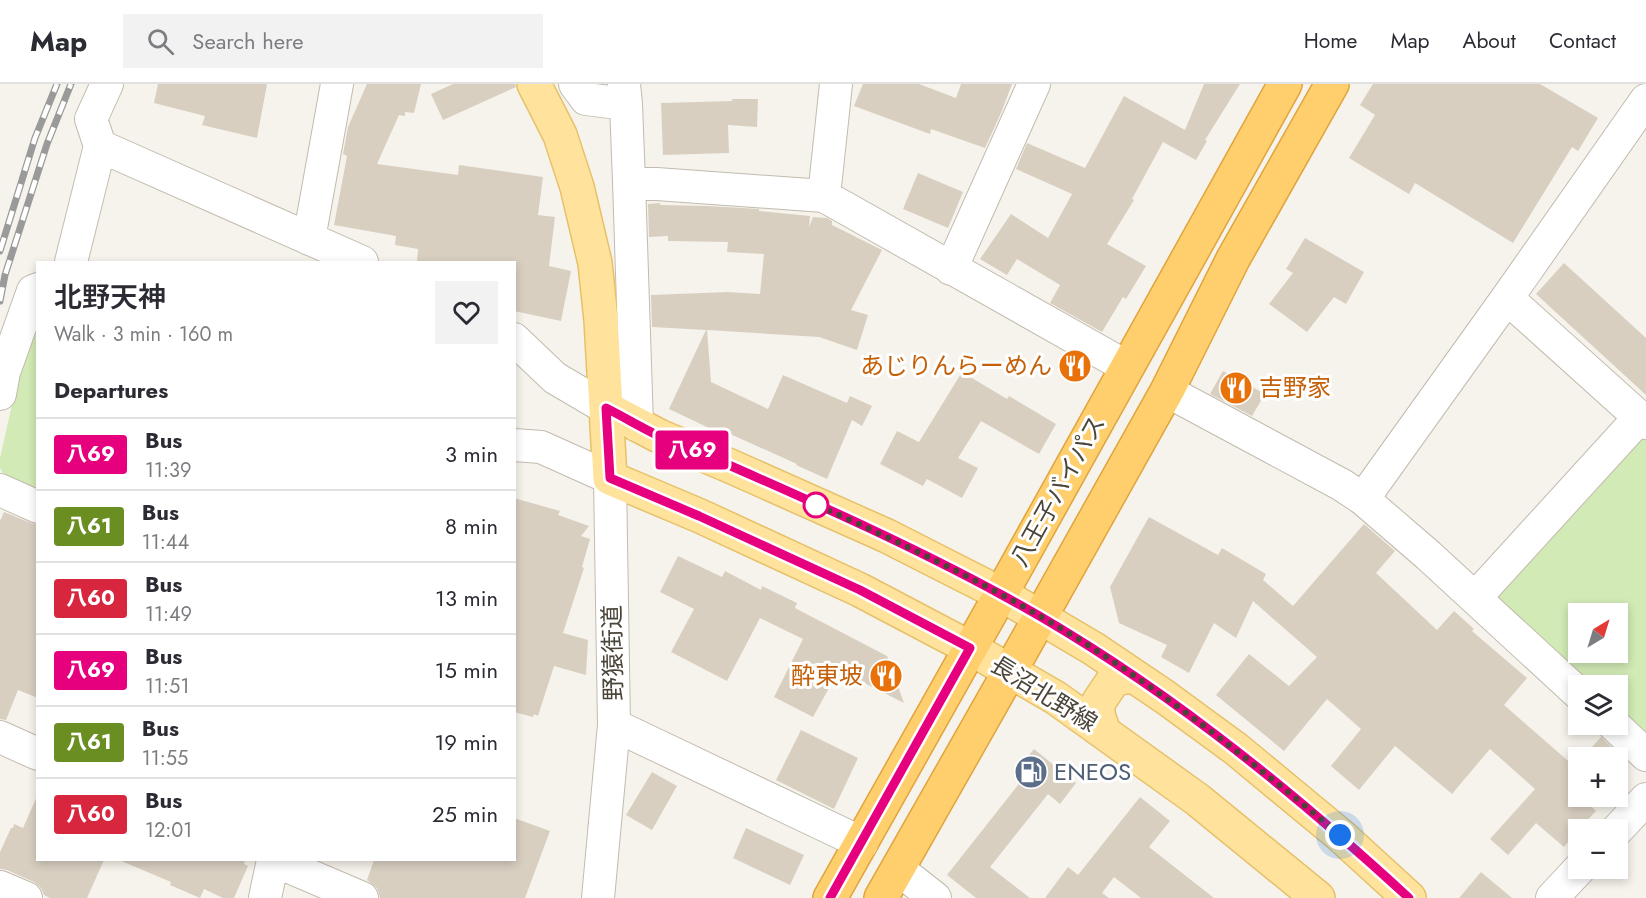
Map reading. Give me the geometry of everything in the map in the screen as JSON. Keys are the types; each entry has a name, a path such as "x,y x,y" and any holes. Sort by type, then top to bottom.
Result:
{"highway":[{"name":"八王子バイパス","path":"830,898 1285,84"},
{"name":"八王子バイパス","path":"881,898 1167,391 1233,259 1332,84"}],"main road":[{"name":"野猿街道","path":"534,84 560,135 577,188 595,263 601,320 610,478"},
{"path":"606,408 659,436 887,536 1001,594 1094,649 1165,697 1262,770 1340,835 1409,898"},
{"name":"長沼北野線","path":"610,478 860,590 970,648 1063,702 1198,800 1318,898"},
{"path":"1104,732 1098,715 1098,703 1112,682 1122,677 1134,677"}],"street":[{"path":"71,261 100,146 91,119 107,84"},
{"path":"309,239 337,84"},
{"path":"575,84 586,99 625,94 637,425"},
{"path":"824,196 836,84"},
{"path":"951,268 1034,84"},
{"path":"1363,499 1646,98 1626,84"},
{"path":"100,146 361,261"},
{"path":"629,182 824,196 1127,367"},
{"path":"0,394 4,372 33,291 36,290"},
{"path":"1475,598 1643,420 1507,298"},
{"path":"516,341 555,378 606,408"},
{"path":"1167,391 1342,485 1363,499 1568,684"},
{"path":"516,445 541,447 610,478"},
{"name":"野猿街道","path":"598,898 614,725 610,478"},
{"path":"0,490 36,506"},
{"path":"614,725 862,843"},
{"path":"1625,735 1646,755"},
{"path":"0,737 36,753"},
{"path":"1627,819 1646,799"},
{"path":"265,898 273,861"},
{"path":"275,861 362,898"},
{"path":"898,868 935,898"},
{"path":"1552,898 1570,879"},
{"path":"0,887 26,898"}],"green space":[{"path":"36,324 36,497 9,485 0,468 0,458 20,369"},
{"path":"1642,436 1646,439 1646,740 1628,724 1628,675 1575,675 1492,598"}],"building":[{"path":"158,84 267,84 257,138 202,125 205,116 154,103"},
{"path":"367,84 421,84 414,113 405,112 405,116 399,115 377,164 458,175 459,165 543,177 538,215 555,217 549,266 571,271 561,321 516,311 516,261 417,261 418,249 395,245 396,236 334,225 347,156 343,154 348,127"},
{"path":"453,84 515,84 516,87 443,120 431,94"},
{"path":"863,84 919,84 956,98 961,84 1012,84 985,148 931,129 930,134 854,106"},
{"path":"1204,84 1240,84 1205,140 1207,141 1196,160 1163,142 1132,199 1134,200 1107,244 1146,266 1126,299 1123,297 1102,332 1050,303 1060,285 1017,259 1007,275 980,259 1011,214 1048,238 1072,194 1016,169 1027,143 1085,168 1124,96 1185,130"},
{"path":"1373,84 1540,84 1598,118 1578,151 1572,147 1513,243 1415,183 1409,194 1349,158 1375,115 1360,105"},
{"path":"732,99 758,99 757,127 728,125 729,153 663,155 661,103 732,101"},
{"path":"918,173 963,192 948,228 903,209"},
{"path":"660,203 660,205 759,209 759,211 810,216 809,227 813,217 827,218 832,221 832,225 882,250 851,310 868,315 857,350 819,337 707,330 711,382 768,409 783,375 847,403 850,396 872,406 862,426 852,420 827,479 728,433 726,436 669,409 706,330 652,327 651,295 728,292 760,294 764,254 727,252 728,242 668,241 668,236 649,237 648,204"},
{"path":"1305,238 1364,272 1346,304 1334,297 1307,332 1269,304 1293,273 1286,269"},
{"path":"1564,263 1646,338 1646,395 1536,294"},
{"path":"1223,371 1265,394 1252,416 1210,394"},
{"path":"962,372 1007,399 1009,396 1056,424 1039,454 981,421 958,458 978,468 962,498 927,479 923,486 880,464 897,431 919,442"},
{"path":"516,499 560,511 558,515 589,526 581,536 590,539 582,567 584,568 563,633 588,640 586,675 554,666 538,716 534,714 533,717 516,713"},
{"path":"4,512 36,524 36,697 18,690 6,720 0,719 0,521"},
{"path":"1149,517 1218,555 1222,548 1266,574 1263,580 1293,606 1364,524 1395,551 1376,573 1437,630 1454,611 1474,629 1472,631 1527,678 1504,705 1568,761 1568,807 1592,807 1596,811 1588,819 1568,819 1568,842 1564,847 1536,823 1508,855 1490,839 1535,789 1490,749 1452,794 1395,746 1359,790 1331,766 1361,729 1327,699 1284,751 1216,695 1249,654 1289,686 1317,657 1253,601 1236,638 1214,623 1189,673 1161,657 1167,645 1119,623 1110,587"},
{"path":"678,556 722,577 725,571 761,590 762,586 797,603 795,608 887,656 904,703 839,670 813,717 774,697 803,639 760,618 727,681 671,652 694,609 660,592"},
{"path":"801,730 858,758 834,809 776,780"},
{"path":"1601,737 1611,747 1592,747"},
{"path":"1034,749 1076,783 1060,804 1048,794 990,867 1030,898 976,898 947,875 1025,776 1017,769"},
{"path":"652,772 677,786 652,830 626,815"},
{"path":"1140,797 1170,821 1149,847 1214,898 1141,898 1114,877 1102,893 1109,898 1045,898 1068,867 1078,875"},
{"path":"36,799 36,861 104,861 87,898 50,898 44,895 41,888 34,882 0,869 0,852 11,828 14,824 23,828"},
{"path":"516,819 550,831 525,898 380,898 377,888 367,880 374,861 516,861"},
{"path":"746,828 804,855 790,885 733,858"},
{"path":"121,861 245,861 244,864 248,866 234,898 223,898 204,889 200,898 170,885 171,882"},
{"path":"1481,872 1512,898 1459,898"}],"railway":[{"path":"0,251 35,138 57,84"},
{"path":"0,301 5,275 47,144 71,84"}],"bus line":[{"name":"八69","path":"830,898 970,648 860,590 610,478 606,408 659,436 887,536 1001,594 1094,649 1236,749 1340,835 1409,898"}],"place":[{"name":"あじりんらーめん","path":"1075,366"},
{"name":"吉野家","path":"1236,388"},
{"name":"酔東坡","path":"886,676"},
{"name":"ENEOS","path":"1031,772"}],"route":[{"path":"816,505 808,501 887,536 1001,594 1094,649 1236,749 1340,835"}]}
